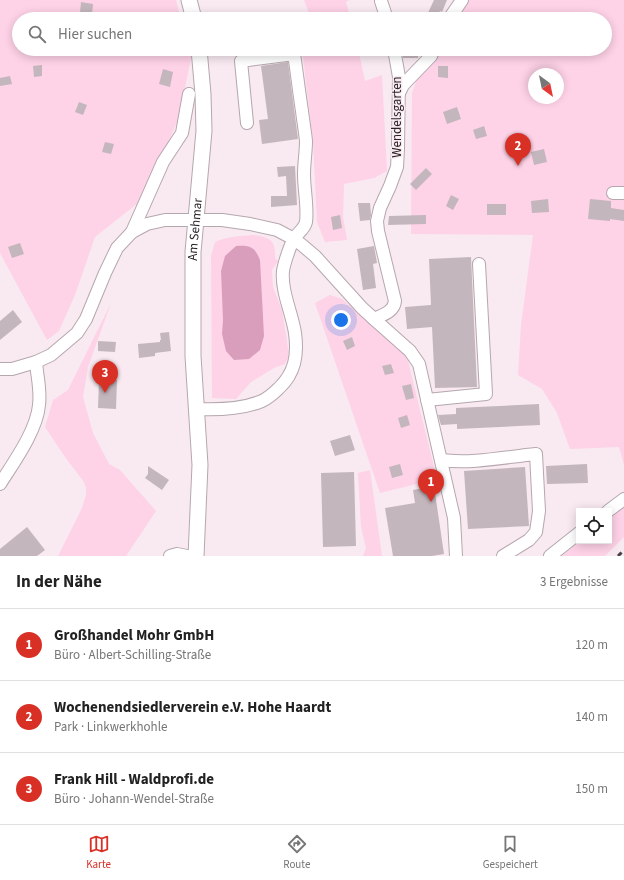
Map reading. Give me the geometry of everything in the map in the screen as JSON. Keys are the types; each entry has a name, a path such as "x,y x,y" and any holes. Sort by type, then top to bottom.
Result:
{"main road":[{"path":"189,0 192,12"},
{"name":"Am Sehmar","path":"196,556 200,465 193,356 193,252 204,131 200,56"}],"street":[{"path":"454,12 462,0"},
{"path":"381,1 385,12"},
{"path":"248,123 241,61 279,56"},
{"path":"196,409 229,409 262,401 274,393 283,384 293,368 296,349 295,333 282,278 283,269 294,239 305,224 306,212 304,173 306,140 294,56"},
{"name":"Wendelsgarten","path":"374,319 392,310 395,304 377,220 380,208 397,167 399,77 395,56"},
{"path":"399,93 403,85 431,56"},
{"path":"132,232 163,162 182,133 189,94"},
{"path":"0,370 12,369 36,362 51,355 77,333 86,319 117,248 132,232 147,224 165,220 222,220 277,230 294,239 315,256 374,319 410,351 419,364 454,518 456,556"},
{"path":"427,400 486,394 479,264"},
{"path":"0,484 21,450 35,422 40,392 36,362"},
{"path":"441,460 466,461 536,454 539,511 536,532 529,540 503,556"},
{"path":"612,508 624,499"},
{"path":"550,556 576,535"},
{"path":"170,556 177,554 187,556"}],"shaded area":[{"path":"0,0 176,0 179,12 12,12 12,56 192,56 178,120 143,199 95,237 75,295 59,331 47,340 0,253"},
{"path":"304,0 349,0 346,2 349,12 308,12"},
{"path":"467,0 624,0 624,465 619,447 570,449 557,413 542,389 518,375 521,325 533,235 411,234 412,93 418,76 437,56 612,56 612,12 461,12"},
{"path":"303,56 360,56 365,81 382,75 387,171 374,178 344,184 343,217 347,240 325,242 317,222 313,142"},
{"path":"255,235 269,239 275,248 275,258 278,261 272,270 273,287 282,310 289,355 285,364 274,368 251,382 236,399 212,398 211,256 215,242 230,237"},
{"path":"236,246 251,248 256,252 260,260 264,336 260,350 249,359 234,360 226,351 222,334 223,320 221,271 225,256"},
{"path":"330,295 342,299 380,331 407,357 437,479 380,493 315,303"},
{"path":"111,303 88,367 83,397 93,433 109,464 120,470 156,511 126,556 58,556 82,508 86,495 86,488 84,482 45,427 53,400 68,390"},
{"path":"370,470 382,556 363,556 366,548 361,527 358,473"},
{"path":"624,505 624,537 605,556 562,556 576,544 612,544 612,515"}],"building":[{"path":"434,0 447,0 442,12 428,12"},
{"path":"81,2 93,4 92,12 80,12"},
{"path":"403,56 418,56 418,58 403,58"},
{"path":"288,62 298,139 262,144 259,120 268,119 261,66"},
{"path":"42,65 42,76 34,77 33,66"},
{"path":"438,66 448,66 448,78 438,77"},
{"path":"163,69 173,72 170,87 159,84"},
{"path":"10,76 12,84 0,86 0,78"},
{"path":"79,102 87,105 83,115 75,112"},
{"path":"457,107 461,119 447,124 443,112"},
{"path":"484,126 487,136 476,139 473,130"},
{"path":"105,142 114,144 111,154 102,152"},
{"path":"544,149 547,162 534,165 531,152"},
{"path":"295,166 297,205 271,207 271,196 287,196 286,176 278,177 277,167"},
{"path":"426,168 432,174 416,190 410,184"},
{"path":"451,195 459,199 453,210 446,206"},
{"path":"548,199 549,212 532,213 531,201"},
{"path":"590,199 611,201 611,208 624,210 624,221 610,219 610,221 588,219"},
{"path":"358,203 370,203 370,220 360,221"},
{"path":"487,204 506,204 506,215 487,215"},
{"path":"340,215 342,228 333,230 331,217"},
{"path":"426,215 426,224 388,225 389,216"},
{"path":"20,243 24,254 12,258 8,247"},
{"path":"374,246 377,263 373,264 376,288 363,290 357,249"},
{"path":"471,257 477,387 435,388 432,327 407,329 405,307 431,305 429,259"},
{"path":"13,310 22,322 0,340 0,321"},
{"path":"169,332 171,351 155,353 155,356 139,358 138,344 160,342 160,333"},
{"path":"352,337 355,346 347,350 343,341"},
{"path":"98,341 116,342 115,352 98,351"},
{"path":"391,364 394,373 385,375 382,366"},
{"path":"99,380 117,380 116,409 98,408"},
{"path":"411,384 414,398 406,400 402,386"},
{"path":"539,404 540,425 457,429 457,424 441,425 438,415 456,414 456,408"},
{"path":"407,415 410,425 401,428 398,418"},
{"path":"350,435 355,450 335,456 330,441"},
{"path":"400,464 403,475 392,478 389,467"},
{"path":"587,464 588,483 547,484 546,466"},
{"path":"148,466 169,480 162,490 145,478 148,474"},
{"path":"525,467 529,526 468,529 464,471"},
{"path":"354,472 356,546 323,547 321,473"},
{"path":"434,486 444,554 432,556 393,556 385,508 415,503 413,490"},
{"path":"27,527 45,550 37,556 0,556 0,549"}],"railway":[{"path":"618,556 624,550"}],"place":[{"name":"Wochenendsiedlerverein e.V. Hohe Haardt","path":"518,166"},
{"name":"Frank Hill - Waldprofi.de","path":"105,393"},
{"name":"Großhandel Mohr GmbH","path":"431,502"}]}
